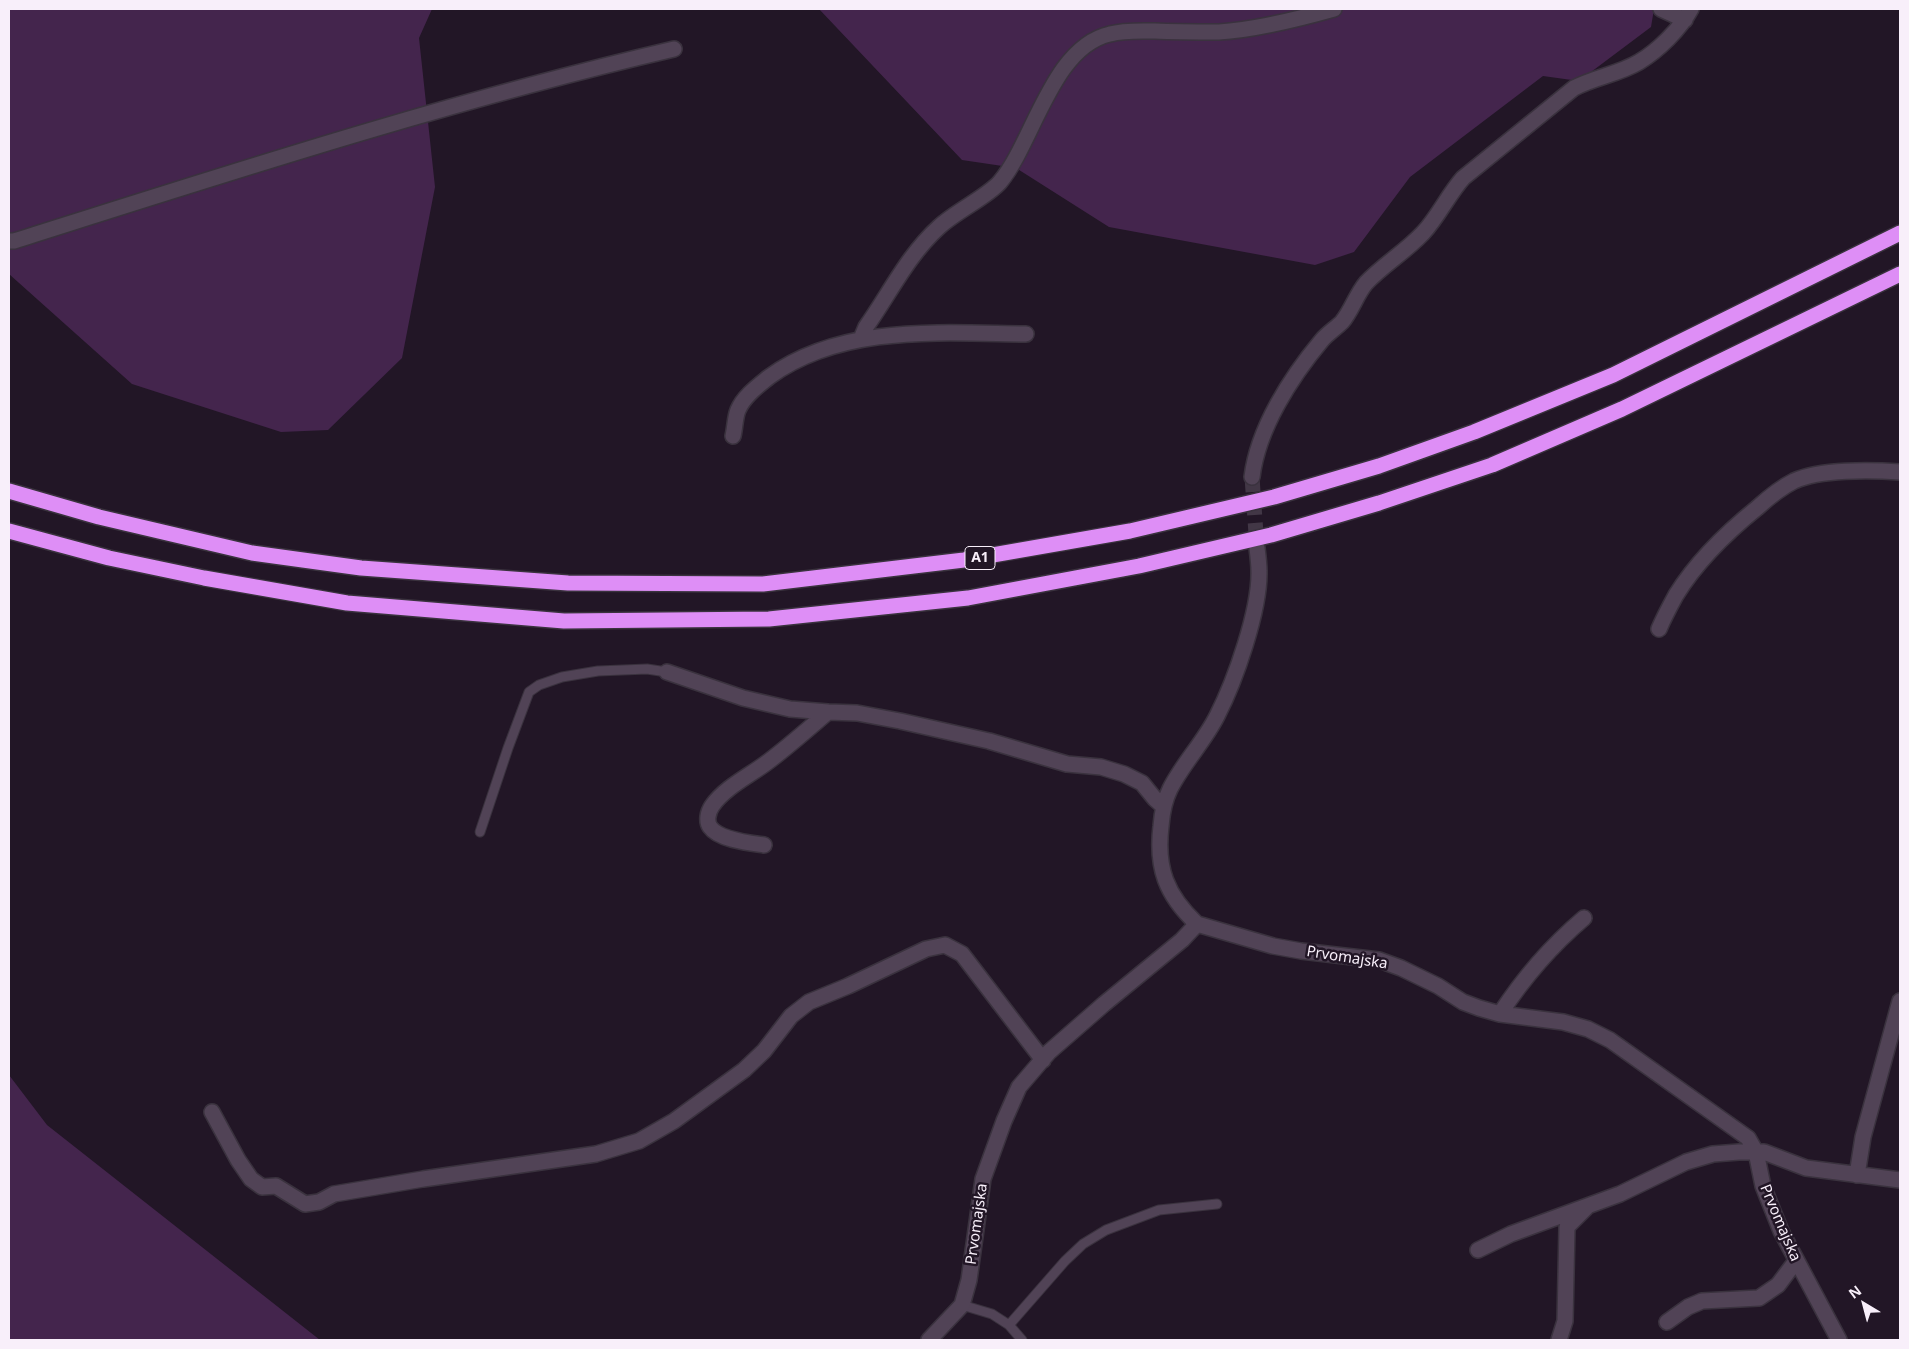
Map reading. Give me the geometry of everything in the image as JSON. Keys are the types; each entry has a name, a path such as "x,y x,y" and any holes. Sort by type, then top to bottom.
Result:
{"highway":[{"name":"A1","path":"9,491 99,517 252,553 360,568 548,582 763,584 964,560 1130,531 1274,497 1379,466 1474,432 1613,375 1900,232"},
{"path":"9,531 108,558 347,603 564,621 768,619 968,598 1139,566 1271,535 1379,503 1492,465 1622,409 1900,274"}],"street":[{"path":"861,340 866,327 922,244 959,210 999,183 1011,165 1052,87 1071,58 1086,44 1109,34 1132,31 1221,32 1334,9"},
{"path":"1660,9 1688,14"},
{"path":"1252,477 1255,457 1274,411 1302,365 1324,338 1342,322 1353,307 1366,283 1424,232 1463,178 1574,88 1639,62 1656,49 1688,14"},
{"path":"9,241 306,148 581,70 674,49"},
{"path":"733,436 738,409 754,389 779,370 805,356 861,340 885,336 947,333 1026,334"},
{"path":"1658,629 1676,595 1696,567 1735,526 1773,494 1795,480 1821,474 1868,470 1900,472"},
{"path":"1197,924 1183,910 1168,889 1162,869 1159,845 1163,806 1178,774 1217,717 1231,685 1252,619 1259,572 1257,548"},
{"path":"667,672 743,698 790,709 858,713 989,741 1067,764 1101,767 1124,774 1142,783 1163,806"},
{"path":"764,845 736,840 719,834 710,827 707,818 711,807 720,796 770,760 828,712"},
{"path":"1500,1014 1512,994 1539,961 1555,943 1584,918"},
{"name":"Prvomajska","path":"929,1340 962,1304 969,1280 982,1179 1019,1087 1043,1060 1104,1004 1182,940 1197,924 1273,946 1379,960 1401,968 1438,986 1463,1002 1479,1008 1500,1014 1563,1022 1588,1029 1610,1040 1748,1138 1756,1152 1763,1186 1781,1231 1839,1340"},
{"path":"212,1112 238,1160 251,1179 262,1187 276,1186 304,1204 320,1202 334,1194 422,1179 596,1154 639,1140 674,1121 744,1070 764,1051 791,1016 809,1002 848,986 926,949 945,945 962,954 1043,1060"},
{"path":"1857,1175 1863,1137 1900,1001"},
{"path":"1478,1250 1510,1234 1620,1194 1686,1162 1713,1154 1764,1152 1806,1168 1900,1180"},
{"path":"1559,1340 1565,1321 1568,1227 1587,1207"},
{"path":"1667,1322 1688,1307 1702,1301 1759,1298 1778,1285 1796,1262"}],"lane":[{"path":"480,832 529,692 539,685 562,676 598,671 647,669 667,672"},
{"path":"1009,1325 1065,1261 1083,1244 1106,1230 1159,1210 1217,1204"},
{"path":"962,1304 992,1314 1009,1325 1022,1340"}],"shaded area":[{"path":"9,9 432,9 419,38 435,187 402,358 328,430 281,432 132,384 9,274"},
{"path":"819,9 1654,9 1651,27 1579,81 1543,76 1410,177 1354,252 1315,265 1109,227 1016,168 962,160"},
{"path":"9,1075 47,1125 320,1340 9,1340"}],"tunnel":[{"path":"1252,477 1257,548"}]}
